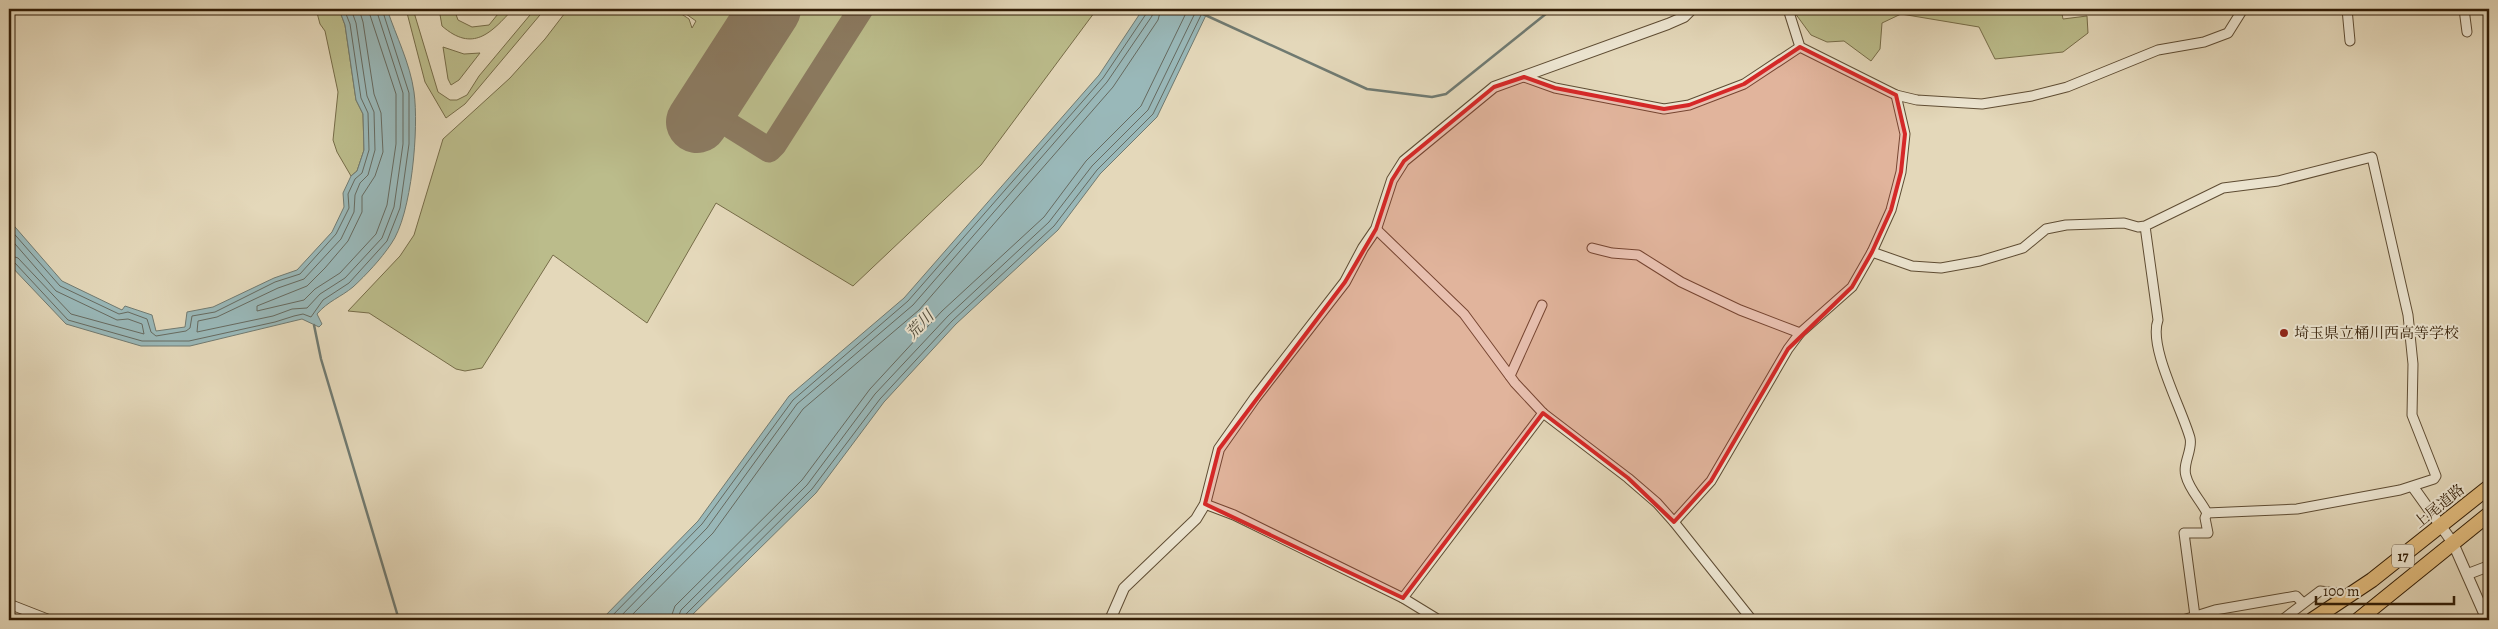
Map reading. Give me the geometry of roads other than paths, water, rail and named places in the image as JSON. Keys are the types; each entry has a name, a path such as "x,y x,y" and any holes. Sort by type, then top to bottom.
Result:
{"highway":[{"name":"上尾道路","path":"2312,620 2372,580 2442,526 2489,486"},
{"name":"17","path":"2358,620 2369,616 2489,514"}],"street":[{"path":"1110,620 1124,588 1181,535 1205,504 1219,449 1255,398 1345,282 1363,248 1376,229 1392,180 1404,161 1494,87 1668,24 1684,17 1692,9"},
{"path":"1788,9 1800,47 1896,95 1917,100 1982,104 2032,96 2067,87 2158,50 2212,39 2228,33 2243,9"},
{"path":"2347,9 2350,41"},
{"path":"2464,9 2467,32"},
{"path":"1524,77 1555,88 1664,109 1689,105 1744,84 1800,47"},
{"path":"1674,522 1711,481 1788,349 1800,333 1852,287 1872,252 1891,210 1901,172 1905,134 1896,95"},
{"path":"1872,252 1912,266 1941,268 1980,261 2023,248 2046,229 2066,225 2124,223 2138,227 2145,226 2223,188 2278,181 2372,157 2408,315 2413,364 2412,415 2436,476 2413,487 2297,510 2207,514"},
{"path":"2145,226 2158,320 2155,329 2156,338 2190,441 2186,478 2207,514 2205,518 2208,533 2184,533 2195,616"},
{"path":"1376,229 1464,314 1510,376 1544,413 1628,478 1674,522 1752,620"},
{"path":"1592,248 1612,253 1638,255 1680,282 1740,310 1800,333"},
{"path":"1510,376 1542,305"},
{"path":"1403,598 1544,413"},
{"path":"2413,487 2453,543 2487,620"},
{"path":"1205,504 1234,515 1403,598 1439,620"},
{"path":"2468,574 2489,566"},
{"path":"2282,620 2320,591 2337,593 2345,598"},
{"path":"2183,620 2215,610 2296,596 2303,603"},
{"path":"9,604 50,620"}],"water":[{"path":"339,9 387,9 412,81 415,107 414,148 409,192 398,231 387,250 363,277 353,287 317,314 322,324 319,327 302,319 190,346 141,346 66,324 9,264 9,220 62,281 122,310 125,306 152,315 156,331 185,327 187,312 213,307 274,278 297,270 332,232 344,207 343,193 351,176 357,171 364,150 363,114 356,100 345,25"},
{"name":"荒川","path":"1143,9 1209,9 1157,117 1100,174 1058,230 956,324 884,402 816,493 687,620 601,620 698,521 789,396 904,298 1099,75"}],"waterway":[{"path":"1203,14 1367,89 1432,97 1446,94 1552,9"},
{"path":"314,325 321,359 399,620"}],"place":[{"name":"埼玉県立桶川西高等学校","path":"2284,333"}]}
